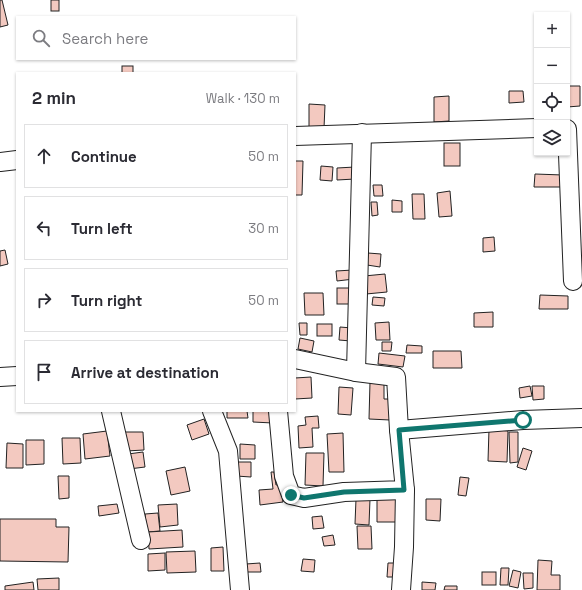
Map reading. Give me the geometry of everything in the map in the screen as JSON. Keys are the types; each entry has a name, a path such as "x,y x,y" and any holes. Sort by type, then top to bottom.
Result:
{"street":[{"path":"296,136 534,128"},
{"path":"570,128 582,130"},
{"path":"356,372 362,133"},
{"path":"568,156 573,281"},
{"path":"0,162 16,160"},
{"path":"296,359 356,372 396,377 404,490 404,547 401,590"},
{"path":"0,377 16,376"},
{"path":"110,412 141,540"},
{"path":"212,412 228,451 240,590"},
{"path":"278,412 284,476 291,495 304,498 344,492 404,490"},
{"path":"399,430 523,420 582,418"}],"building":[{"path":"0,0 2,0 8,25 0,27"},
{"path":"51,0 59,0 59,11 51,11"},
{"path":"122,66 133,66 133,72 122,72"},
{"path":"570,86 580,86 580,106 570,107"},
{"path":"509,91 523,91 524,102 509,103"},
{"path":"449,96 449,121 434,122 434,97"},
{"path":"309,104 325,105 324,128 309,128"},
{"path":"444,143 460,143 460,166 444,166"},
{"path":"296,161 303,161 302,195 296,195"},
{"path":"321,166 333,167 332,181 320,180"},
{"path":"355,167 355,179 337,180 337,168"},
{"path":"535,174 563,175 563,187 534,187"},
{"path":"373,185 382,185 383,196 374,196"},
{"path":"450,191 452,216 439,217 437,193"},
{"path":"412,194 424,194 425,219 413,219"},
{"path":"392,200 402,201 402,212 392,212"},
{"path":"371,202 377,202 378,215 372,216"},
{"path":"494,237 495,251 483,252 483,238"},
{"path":"5,250 8,264 0,266 0,251"},
{"path":"368,253 381,254 380,267 367,265"},
{"path":"353,270 354,279 337,281 336,271"},
{"path":"385,274 387,292 366,294 364,276"},
{"path":"337,288 356,288 356,304 337,304"},
{"path":"304,293 323,293 324,315 305,315"},
{"path":"540,295 568,296 568,309 539,309"},
{"path":"373,297 385,298 384,306 372,305"},
{"path":"493,312 493,327 474,327 474,313"},
{"path":"389,322 390,340 376,340 375,323"},
{"path":"299,323 307,323 307,335 300,335"},
{"path":"317,324 332,324 332,336 317,336"},
{"path":"340,327 352,328 351,341 339,340"},
{"path":"300,338 314,341 312,352 298,349"},
{"path":"382,342 392,342 391,351 382,351"},
{"path":"407,345 422,346 422,353 406,353"},
{"path":"433,351 461,351 462,368 433,368"},
{"path":"379,353 405,356 403,367 378,364"},
{"path":"311,377 312,398 296,399 296,378"},
{"path":"370,382 384,382 384,399 390,399 390,420 369,419"},
{"path":"530,386 532,396 520,398 519,388"},
{"path":"532,386 544,386 544,399 533,400"},
{"path":"339,387 353,388 351,415 338,414"},
{"path":"227,412 247,412 248,418 227,418"},
{"path":"253,412 273,412 273,423 253,422"},
{"path":"318,416 319,428 312,428 313,447 299,448 298,426 306,425 305,417"},
{"path":"204,419 209,434 192,440 187,425"},
{"path":"489,429 508,431 507,462 488,461"},
{"path":"107,431 110,456 85,459 83,434"},
{"path":"125,432 143,432 144,450 126,451"},
{"path":"509,432 518,432 518,462 510,463"},
{"path":"343,433 344,472 329,472 327,434"},
{"path":"62,438 80,438 81,463 63,464"},
{"path":"26,440 44,440 44,464 26,465"},
{"path":"7,443 23,444 23,468 6,468"},
{"path":"240,444 255,445 255,459 240,459"},
{"path":"523,448 532,451 526,470 517,467"},
{"path":"143,452 145,467 129,469 128,454"},
{"path":"306,453 324,453 323,486 305,485"},
{"path":"236,462 251,462 251,477 236,476"},
{"path":"185,467 190,491 171,495 166,471"},
{"path":"271,472 274,472 276,485 281,484 283,502 260,505 259,490 273,489"},
{"path":"58,476 69,476 69,498 59,499"},
{"path":"460,477 469,478 466,496 458,495"},
{"path":"377,497 400,498 400,522 377,522"},
{"path":"356,499 370,499 369,525 355,524"},
{"path":"426,499 441,499 440,521 426,520"},
{"path":"117,504 119,513 99,516 98,506"},
{"path":"177,504 178,525 160,527 158,505"},
{"path":"158,513 160,531 147,532 145,514"},
{"path":"322,516 324,528 313,529 312,517"},
{"path":"0,519 56,519 56,527 69,527 68,562 0,561"},
{"path":"357,526 371,526 372,549 358,549"},
{"path":"182,530 183,547 149,549 148,532"},
{"path":"333,535 335,545 324,546 322,537"},
{"path":"223,547 224,571 211,571 211,548"},
{"path":"195,551 196,572 167,573 166,552"},
{"path":"165,553 165,570 148,571 148,554"},
{"path":"303,559 315,560 314,572 301,571"},
{"path":"538,560 552,561 551,575 560,575 560,590 537,590"},
{"path":"260,563 261,572 246,572 246,564"},
{"path":"388,563 398,563 397,577 387,577"},
{"path":"501,568 509,568 508,585 500,585"},
{"path":"513,570 521,572 518,588 509,586"},
{"path":"482,572 496,572 496,585 482,585"},
{"path":"523,573 533,573 533,588 524,589"},
{"path":"59,578 59,590 38,590 37,579"},
{"path":"33,582 34,590 5,590 5,586"},
{"path":"422,582 436,583 435,590 422,590"},
{"path":"445,586 457,586 457,590 444,590"}],"route":[{"path":"291,495 304,498 344,492 404,490 399,430 523,420"}]}
